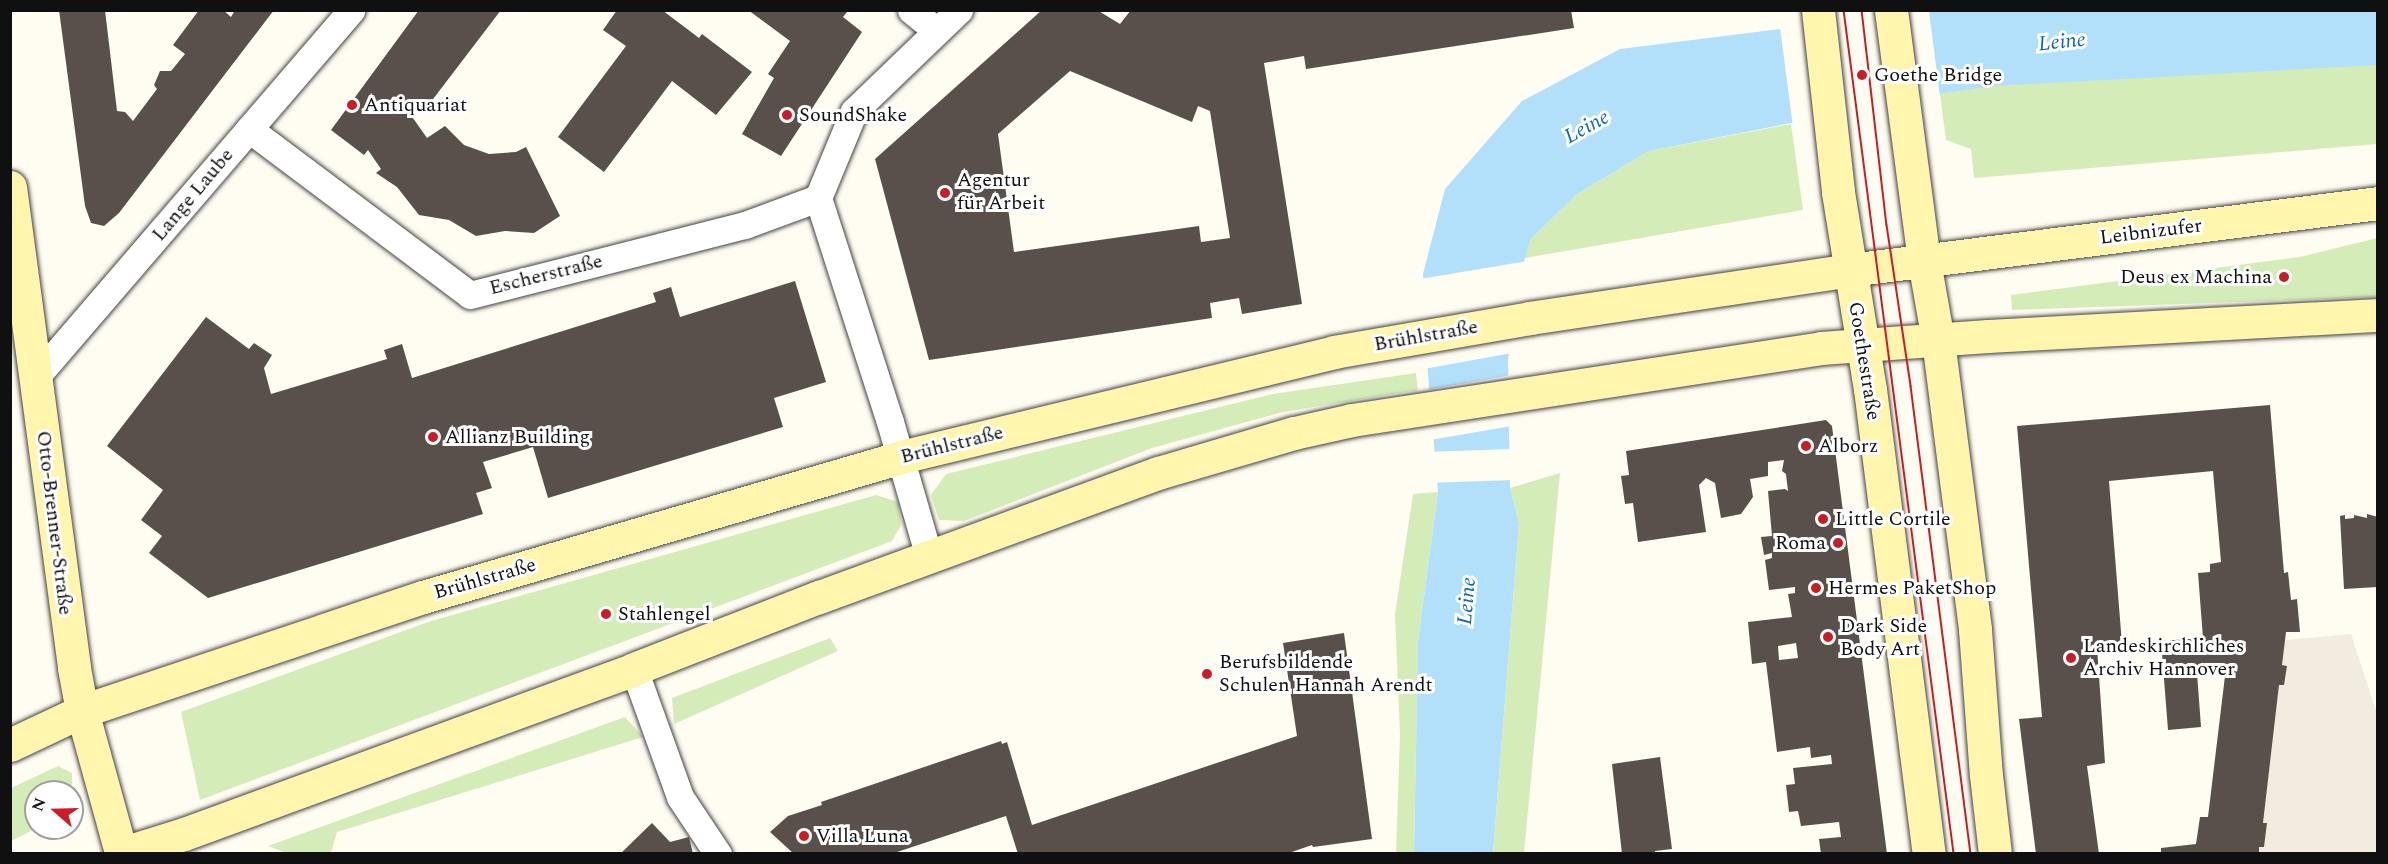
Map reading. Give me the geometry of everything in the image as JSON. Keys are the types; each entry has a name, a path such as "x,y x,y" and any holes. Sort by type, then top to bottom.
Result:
{"main road":[{"name":"Goethestraße","path":"1818,10 1850,270 1863,345 1929,854"},
{"path":"1891,10 1924,261 1938,340 1975,630 1986,775 1995,854"},
{"name":"Otto-Brenner-Straße","path":"10,187 69,633 82,711 121,853"},
{"name":"Leibnizufer","path":"1924,261 2378,203"},
{"name":"Brühlstraße","path":"10,745 82,711 423,597 901,457 1311,358 1399,340 1530,318 1924,261"},
{"path":"121,853 202,827 634,669 819,597 1158,473 1224,453 1352,420 1419,412 1784,352 1938,340 2378,315"}],"street":[{"name":"Lange Laube","path":"35,378 351,10"},
{"path":"910,10 937,31"},
{"path":"929,557 901,457 818,198 854,111 959,10"},
{"name":"Escherstraße","path":"249,129 470,295 745,225 818,198"},
{"path":"634,669 680,797 718,854"}],"green space":[{"path":"1929,11 2377,11 2377,144 1974,178 1971,149 1946,140"},
{"path":"1791,124 1803,210 1525,258 1531,239 1577,194 1649,151"},
{"path":"2377,238 2377,297 2012,310 2011,295 2300,257"},
{"path":"1416,373 1418,390 1283,412 1152,448 964,521 939,520 931,495 946,474 1273,394"},
{"path":"1560,473 1524,853 1493,854 1519,523 1510,488"},
{"path":"1438,492 1418,641 1414,853 1396,854 1400,735 1395,614 1413,494"},
{"path":"876,495 898,502 901,525 892,541 200,800 181,712 431,621"},
{"path":"830,638 838,651 674,724 672,698"},
{"path":"625,717 643,737 337,832 331,853 287,853 268,846"},
{"path":"58,766 72,773 72,780 28,780"},
{"path":"24,782 24,834 11,841 11,788"}],"shaded area":[{"path":"2351,634 2375,708 2377,708 2377,853 2259,854 2259,847 2264,847 2267,824 2263,823 2279,685 2284,685 2287,666 2282,665 2285,640"}],"water":[{"name":"Leine","path":"1924,11 2377,11 2377,65 1994,86 1943,93 1649,151 1577,194 1531,239 1525,258 1508,359 1510,488 1519,523 1493,853 1414,854 1418,641 1438,492 1428,374 1423,274 1445,189 1522,101 1620,49"}],"pier":[{"name":"Goethe Bridge","path":"1902,10 1929,11 1940,97 1793,127 1780,27"},
{"path":"1527,261 1512,353 1424,369 1420,279"},
{"path":"1511,375 1512,426 1430,440 1426,390"},
{"path":"1512,449 1513,480 1432,483 1431,452"}],"building":[{"path":"59,10 105,10 117,111 125,112 133,121 157,89 154,85 160,71 171,71 185,54 173,45 199,10 223,10 231,17 235,10 274,10 119,213 104,226 91,223 85,206"},
{"path":"419,10 501,10 427,107 417,99 408,111 427,138 445,126 464,145 489,154 516,152 526,147 560,216 534,233 505,231 476,236 449,220 419,215 397,187 376,173 381,169 368,150 364,155 331,130"},
{"path":"617,10 662,10 699,38 702,34 752,72 716,115 672,81 604,172 558,137 626,46 603,30"},
{"path":"748,10 844,10 847,12 843,17 862,32 781,156 742,134 774,78 768,74 790,41"},
{"name":"Agentur für Arbeit","path":"1042,10 1097,10 1120,24 1131,10 1571,10 1574,28 1306,69 1304,56 1264,63 1302,304 1242,314 1239,298 1210,303 1212,318 929,360 875,159","holes":["1070,71 1192,122 1198,106 1210,111 1230,238 1201,242 1199,226 1014,252 998,134"]},
{"name":"Allianz Building","path":"795,281 826,382 774,398 783,427 548,498 533,447 483,462 492,488 476,493 483,514 208,598 149,553 162,536 141,520 163,490 107,446 206,317 249,349 254,343 272,355 264,368 271,394 387,359 384,350 402,344 412,378 656,302 653,293 671,287 680,317"},
{"path":"2270,405 2284,573 2288,572 2291,600 2297,599 2300,632 2286,632 2282,665 2287,666 2284,685 2279,685 2263,823 2267,823 2264,847 2259,847 2259,854 2161,854 2161,848 2196,844 2200,817 2208,817 2225,676 2197,673 2201,727 2168,730 2161,641 2203,638 2198,573 2210,572 2210,564 2221,562 2213,471 2109,481 2122,644 2097,647 2105,763 2087,766 2099,854 2036,854 2019,719 2042,717 2017,426"},
{"path":"1826,420 1832,426 1887,854 1821,854 1819,839 1841,837 1839,822 1801,826 1798,811 1789,812 1786,785 1795,784 1793,768 1832,764 1831,755 1811,758 1810,747 1777,752 1766,662 1752,664 1748,622 1792,617 1788,594 1795,593 1795,587 1769,590 1765,560 1772,558 1772,553 1764,555 1761,537 1772,536 1768,491 1785,489 1788,491 1786,474 1782,471 1784,460 1768,462 1768,476 1750,479 1753,497 1741,514 1721,518 1715,483 1706,478 1699,485 1706,532 1638,542 1633,503 1625,504 1621,476 1629,475 1626,451","holes":["1796,643 1798,658 1779,660 1778,646"]},
{"path":"2367,514 2378,517 2378,587 2344,589 2340,516 2345,515 2345,519 2354,518 2354,515 2367,518"},
{"path":"1344,633 1372,839 1313,847 1312,845 1286,854 1018,854 1006,816 891,854 794,854 770,832 788,816 822,805 821,802 1001,741 1002,744 1007,742 1032,825 1297,736 1283,643"},
{"path":"1660,757 1672,849 1655,851 1656,854 1622,854 1612,764"},
{"path":"652,823 670,842 689,837 693,854 620,854"}],"tram line":[{"path":"1844,10 1954,854"},
{"path":"1862,10 1887,225 1911,386 1971,854"}],"place":[{"name":"Goethe Bridge","path":"1862,75"},
{"name":"Antiquariat","path":"352,105"},
{"name":"SoundShake","path":"787,115"},
{"name":"Agentur für Arbeit","path":"945,193"},
{"name":"Deus ex Machina","path":"2284,277"},
{"name":"Allianz Building","path":"433,437"},
{"name":"Alborz","path":"1806,446"},
{"name":"Little Cortile","path":"1823,519"},
{"name":"Roma","path":"1838,543"},
{"name":"Hermes PaketShop","path":"1816,588"},
{"name":"Stahlengel","path":"606,614"},
{"name":"Dark Side Body Art","path":"1828,637"},
{"name":"Landeskirchliches Archiv Hannover","path":"2071,658"},
{"name":"Berufsbildende Schulen Hannah Arendt","path":"1207,674"},
{"name":"Villa Luna","path":"804,836"}]}
